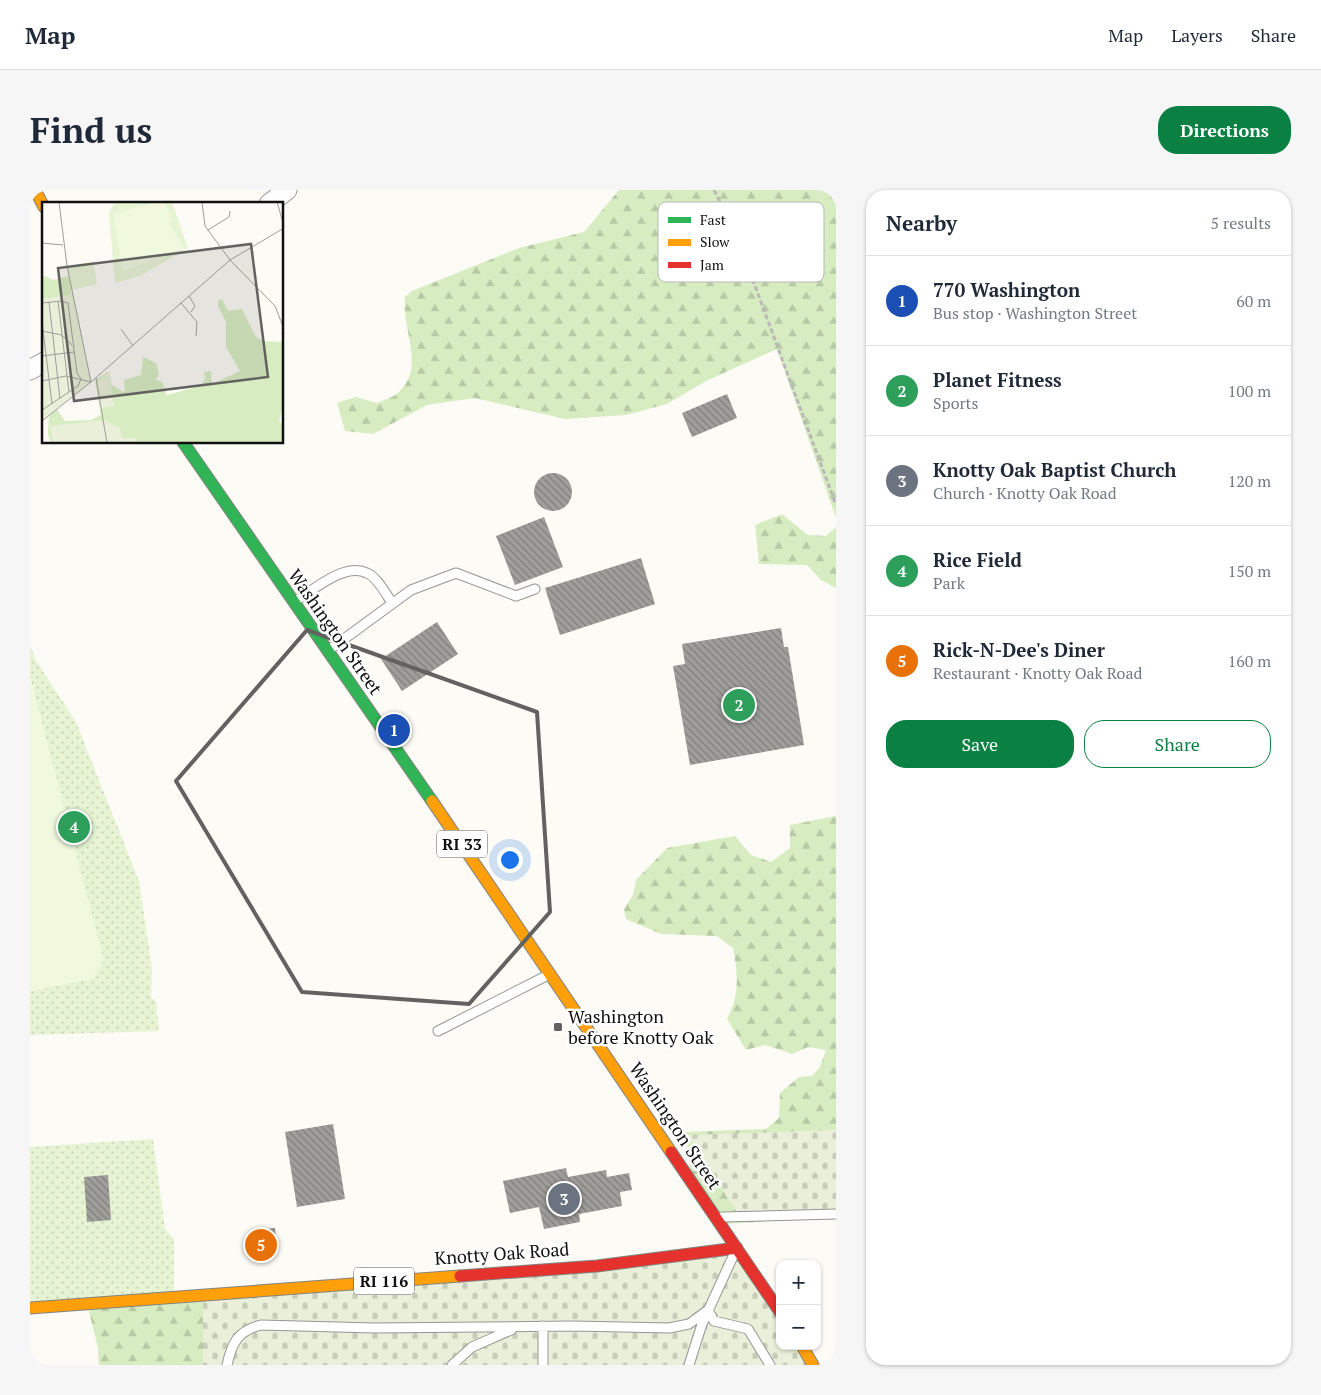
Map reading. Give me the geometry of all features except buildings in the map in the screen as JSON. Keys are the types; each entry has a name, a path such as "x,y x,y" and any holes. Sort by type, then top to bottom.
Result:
{"main road":[{"path":"35,190 42,203"},
{"name":"Washington Street","path":"184,444 292,603 550,973 776,1306"},
{"name":"Knotty Oak Road","path":"30,1308 597,1266 737,1248"},
{"path":"804,1350 813,1365"}],"street":[{"path":"272,202 287,190"},
{"path":"30,370 42,363"}],"lane":[{"path":"292,603 337,576 356,570 369,573 392,603"},
{"path":"327,652 411,590 456,573 516,596 535,589"},
{"path":"438,1031 550,973"},
{"path":"717,1217 836,1214"},
{"path":"689,1365 708,1310 737,1248"},
{"path":"227,1365 230,1351 240,1334 247,1329 261,1326 669,1328 689,1324 708,1310"},
{"path":"708,1310 714,1322 748,1329 770,1365"},
{"path":"452,1365 472,1347 503,1332 521,1326"},
{"path":"542,1365 543,1326"}],"path":[{"path":"714,190 720,202"},
{"path":"754,282 834,495 836,506"}],"highlighted area":[{"path":"307,630 537,712 550,912 469,1004 302,992 176,781"}],"green space":[{"path":"619,190 836,190 836,518 777,349 706,381 667,404 626,415 565,419 475,398 427,405 373,434 345,431 337,403 356,397 377,403 397,394 407,382 411,371 412,359 406,321 405,297 412,291 519,248 584,232"},
{"path":"782,514 808,535 826,536 836,527 836,588 821,580 807,565 759,564 755,525"},
{"path":"30,645 35,659 76,722 139,881 152,968 151,997 156,1001 159,1031 30,1035"},
{"path":"30,676 104,960 93,979 30,991"},
{"path":"836,816 836,1217 725,1224 691,1177 685,1132 766,1129 779,1118 780,1093 799,1077 812,1076 820,1067 826,1050 808,1047 792,1054 765,1045 746,1050 727,1019 734,1001 737,984 733,948 717,936 661,934 626,919 624,909 633,895 636,880 667,848 735,836 751,855 771,862 790,848 790,825"},
{"path":"836,1130 836,1211 738,1214 687,1135"},
{"path":"153,1139 165,1229 174,1239 174,1296 30,1306 30,1147"},
{"path":"737,1248 776,1306 776,1350 804,1350 813,1365 203,1365 203,1295"},
{"path":"203,1297 204,1365 99,1365 98,1348 87,1303"}],"traffic: fast":[{"path":"184,444 432,801"}],"traffic: slow":[{"path":"35,190 42,203"},
{"path":"432,801 671,1152"},
{"path":"30,1308 460,1276"},
{"path":"804,1350 813,1365"}],"traffic: jam":[{"path":"671,1152 776,1306"},
{"path":"460,1276 597,1266 737,1248"}],"place":[{"name":"Planet Fitness","path":"739,705"},
{"name":"770 Washington","path":"394,730"},
{"name":"Rice Field","path":"74,827"},
{"name":"Washington before Knotty Oak","path":"558,1027"},
{"name":"Knotty Oak Baptist Church","path":"564,1199"},
{"name":"Rick-N-Dee's Diner","path":"261,1245"}]}
